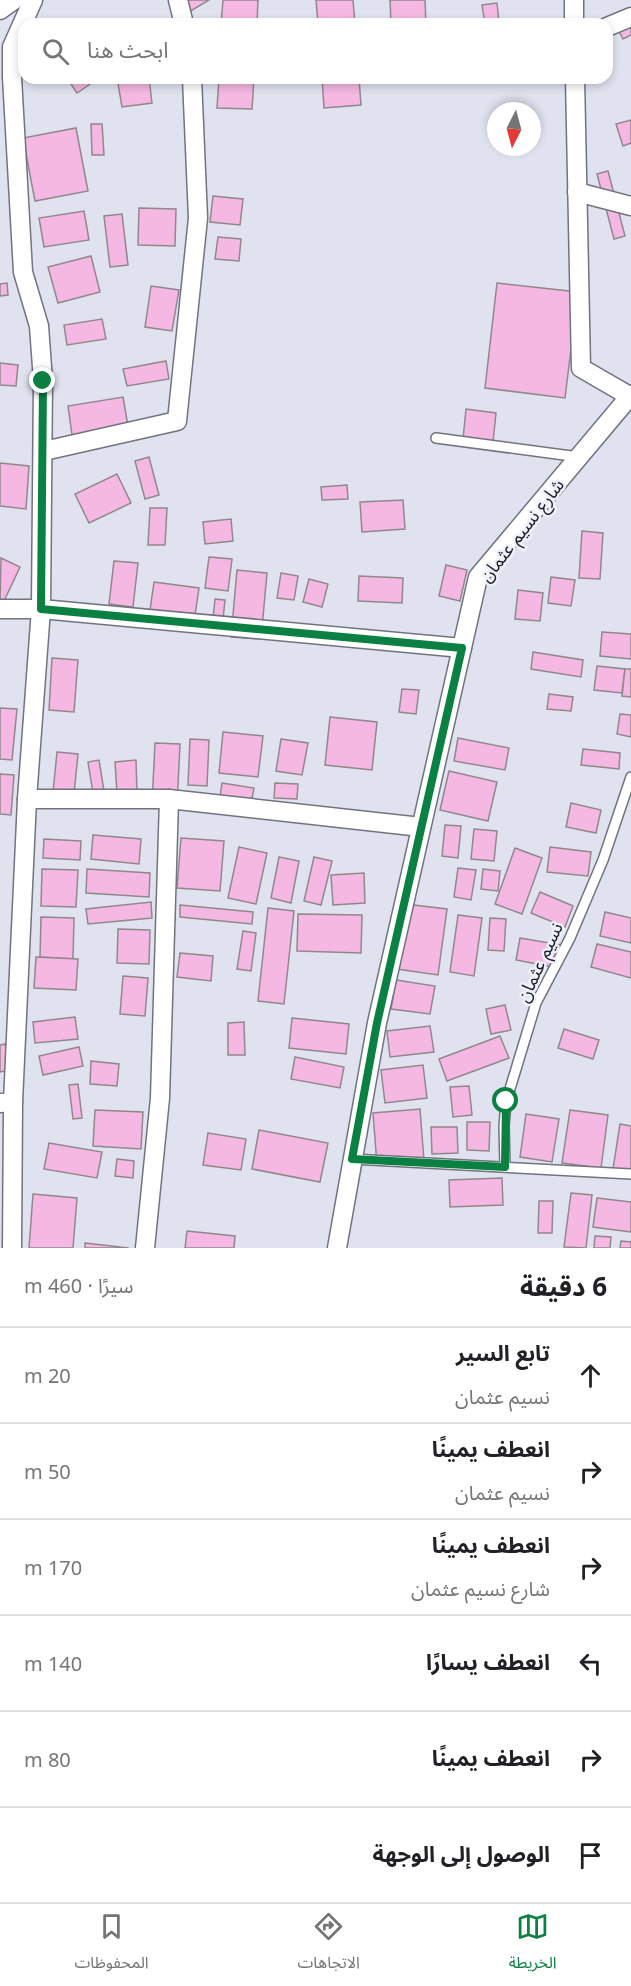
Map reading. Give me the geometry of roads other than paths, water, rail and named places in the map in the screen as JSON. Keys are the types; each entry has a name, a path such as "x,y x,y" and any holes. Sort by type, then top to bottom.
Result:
{"street":[{"path":"0,10 14,0"},
{"path":"25,18 33,0"},
{"path":"178,0 182,18"},
{"path":"574,0 574,18"},
{"path":"613,25 631,18"},
{"path":"12,1248 6,1103 41,609 44,451 39,326 23,272 12,77 12,47 18,34"},
{"path":"44,451 177,421 198,218 192,84"},
{"path":"575,84 581,368 631,396"},
{"path":"577,192 631,206"},
{"name":"شارع نسيم عثمان","path":"337,1248 377,1023 478,577 631,396"},
{"path":"0,609 41,609 462,648"},
{"path":"27,799 169,799 421,827"},
{"path":"145,1248 160,1098 169,799"}],"lane":[{"path":"436,438 579,457"},
{"name":"نسيم عثمان","path":"505,1167 506,1101 536,1003 570,938 598,870 631,777"},
{"path":"352,1159 631,1174"}]}
